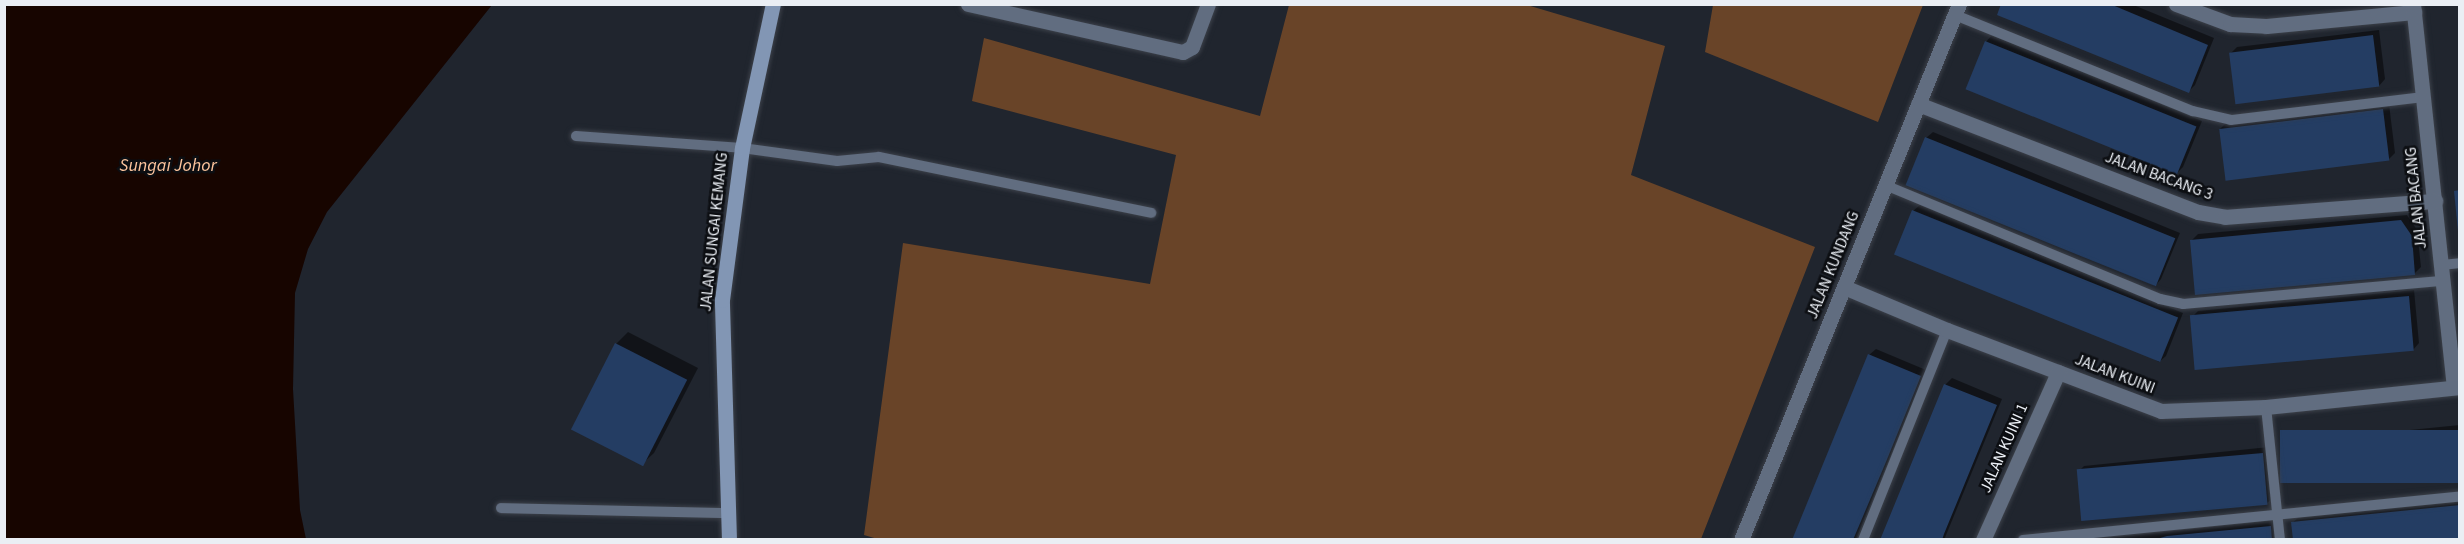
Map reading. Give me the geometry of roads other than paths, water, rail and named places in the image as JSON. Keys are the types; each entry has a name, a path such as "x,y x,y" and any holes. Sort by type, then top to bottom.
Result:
{"street":[{"name":"JALAN SUNGAI KEMANG","path":"729,540 722,300 742,148 773,4"},
{"path":"968,4 1183,52 1192,47 1208,4"},
{"path":"2176,4 2230,24 2266,26 2414,8"},
{"name":"JALAN BACANG","path":"2414,8 2442,273 2457,387"},
{"name":"JALAN KUNDANG","path":"1741,540 1957,10"},
{"name":"JALAN BACANG 3","path":"1918,104 2198,212 2225,217 2435,201"},
{"name":"JALAN KUINI","path":"1844,286 1947,330 2161,411 2266,407 2457,387"},
{"name":"JALAN KUINI 1","path":"1983,540 2058,372"}],"lane":[{"path":"1957,10 2193,111 2231,120 2423,97"},
{"path":"576,136 742,148 837,161 879,157 1151,213"},
{"path":"1885,185 2160,299 2184,304 2442,273 2460,263"},
{"path":"1863,540 1947,330"},
{"path":"2266,407 2280,540"},
{"path":"2023,540 2460,496"},
{"path":"501,508 727,513"}],"water":[{"name":"Sungai Johor","path":"4,5 492,5 327,212 308,249 295,293 293,389 300,510 306,539 5,539"}]}
